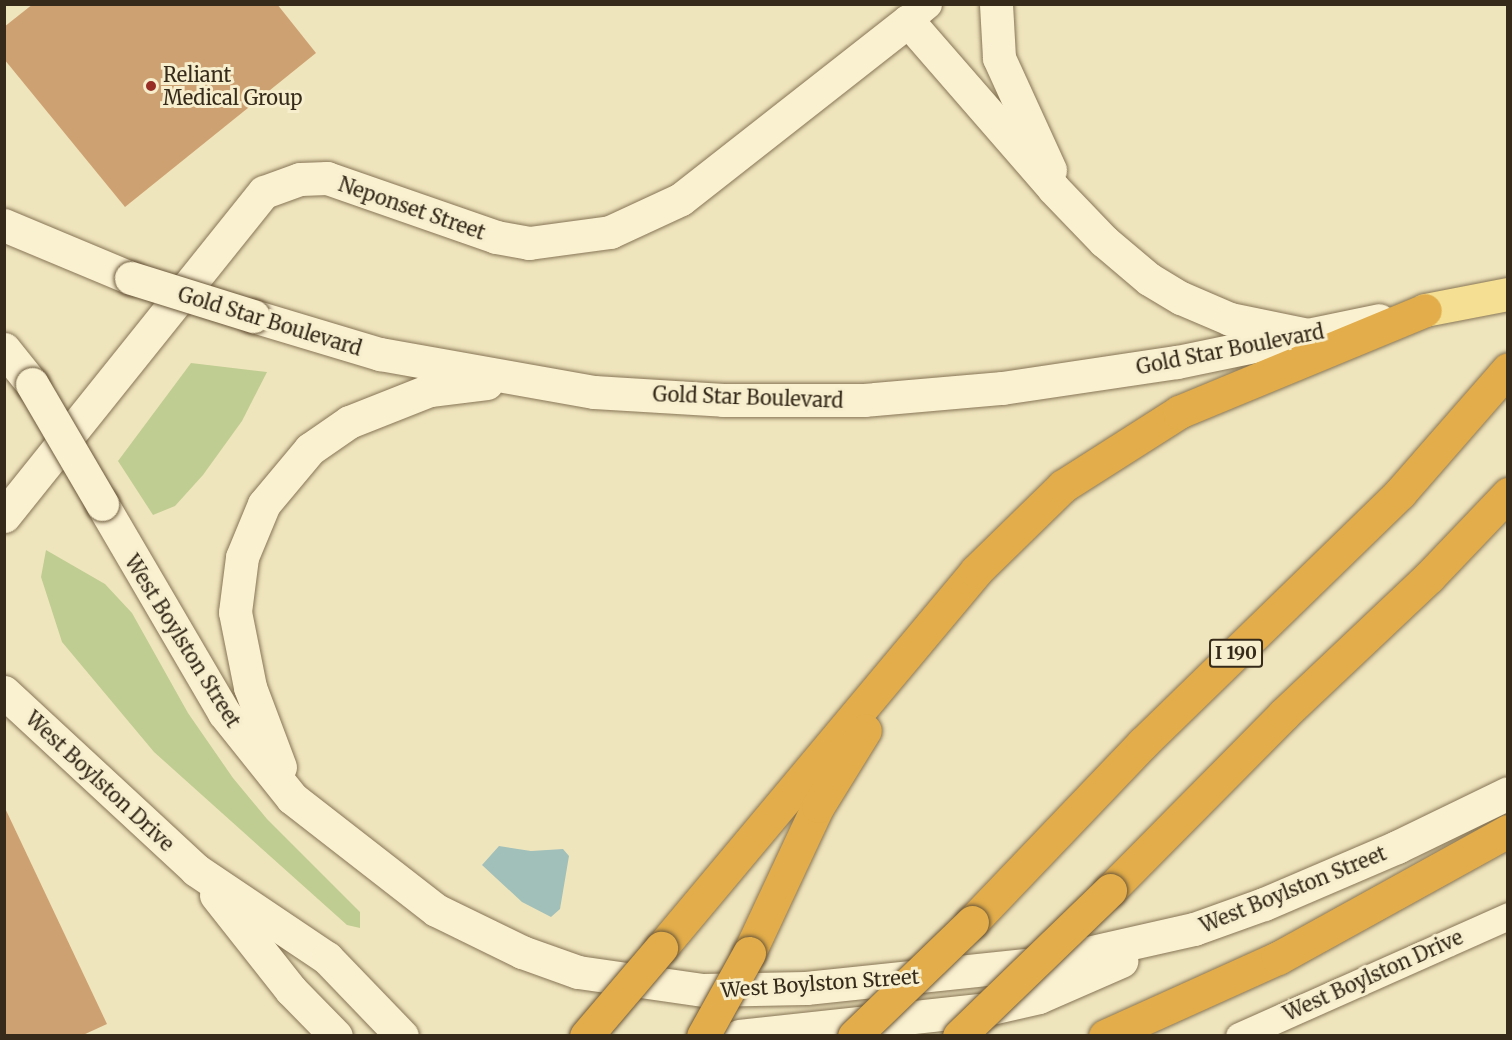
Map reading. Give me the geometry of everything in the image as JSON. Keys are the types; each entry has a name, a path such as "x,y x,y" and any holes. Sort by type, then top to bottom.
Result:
{"highway":[{"path":"586,1035 976,571 1063,486 1179,412 1425,310"},
{"name":"I 190","path":"854,1035 972,922 1143,743 1400,494 1502,376"},
{"path":"958,1035 1110,890 1284,714 1429,577 1508,494"},
{"path":"703,1035 749,953 818,806 899,678 976,571"},
{"path":"1105,1035 1278,958 1508,831"}],"main road":[{"path":"996,4 999,58 1061,196"},
{"path":"918,13 1061,196 1118,254 1165,290 1230,319 1308,335"},
{"name":"Neponset Street","path":"4,516 264,192 300,179 327,178 496,237 529,243 610,232 681,199 918,13"},
{"name":"Gold Star Boulevard","path":"4,225 131,278 380,354 594,392 723,400 864,400 1002,388 1166,364 1508,294"},
{"name":"West Boylston Street","path":"4,349 32,384 224,713 292,798 436,910 472,930 578,972 641,983 703,990 806,988 938,976 1043,963 1194,929 1312,884 1508,793"},
{"path":"292,798 250,687 235,612 242,557 264,504 310,449 371,411 430,390 534,381"},
{"name":"West Boylston Drive","path":"4,692 196,870 291,990 336,1035"},
{"name":"West Boylston Drive","path":"196,870 327,958 402,1035"},
{"path":"739,1035 931,1018 1039,997 1194,929"}],"street":[{"name":"West Boylston Drive","path":"1246,1034 1508,916"}],"green space":[{"path":"191,363 267,372 242,421 203,475 175,506 153,515 118,461"},
{"path":"46,550 105,584 132,613 188,713 233,778 267,819 360,912 360,928 347,925 154,752 62,642 41,577"}],"water":[{"path":"499,846 531,851 563,849 569,856 560,909 551,917 522,902 482,865"}],"building":[{"name":"Reliant Medical Group","path":"33,4 277,4 316,53 125,207 4,59 4,27"},
{"path":"4,806 107,1024 83,1035 4,1035"}],"place":[{"name":"Reliant Medical Group","path":"151,86"}]}
